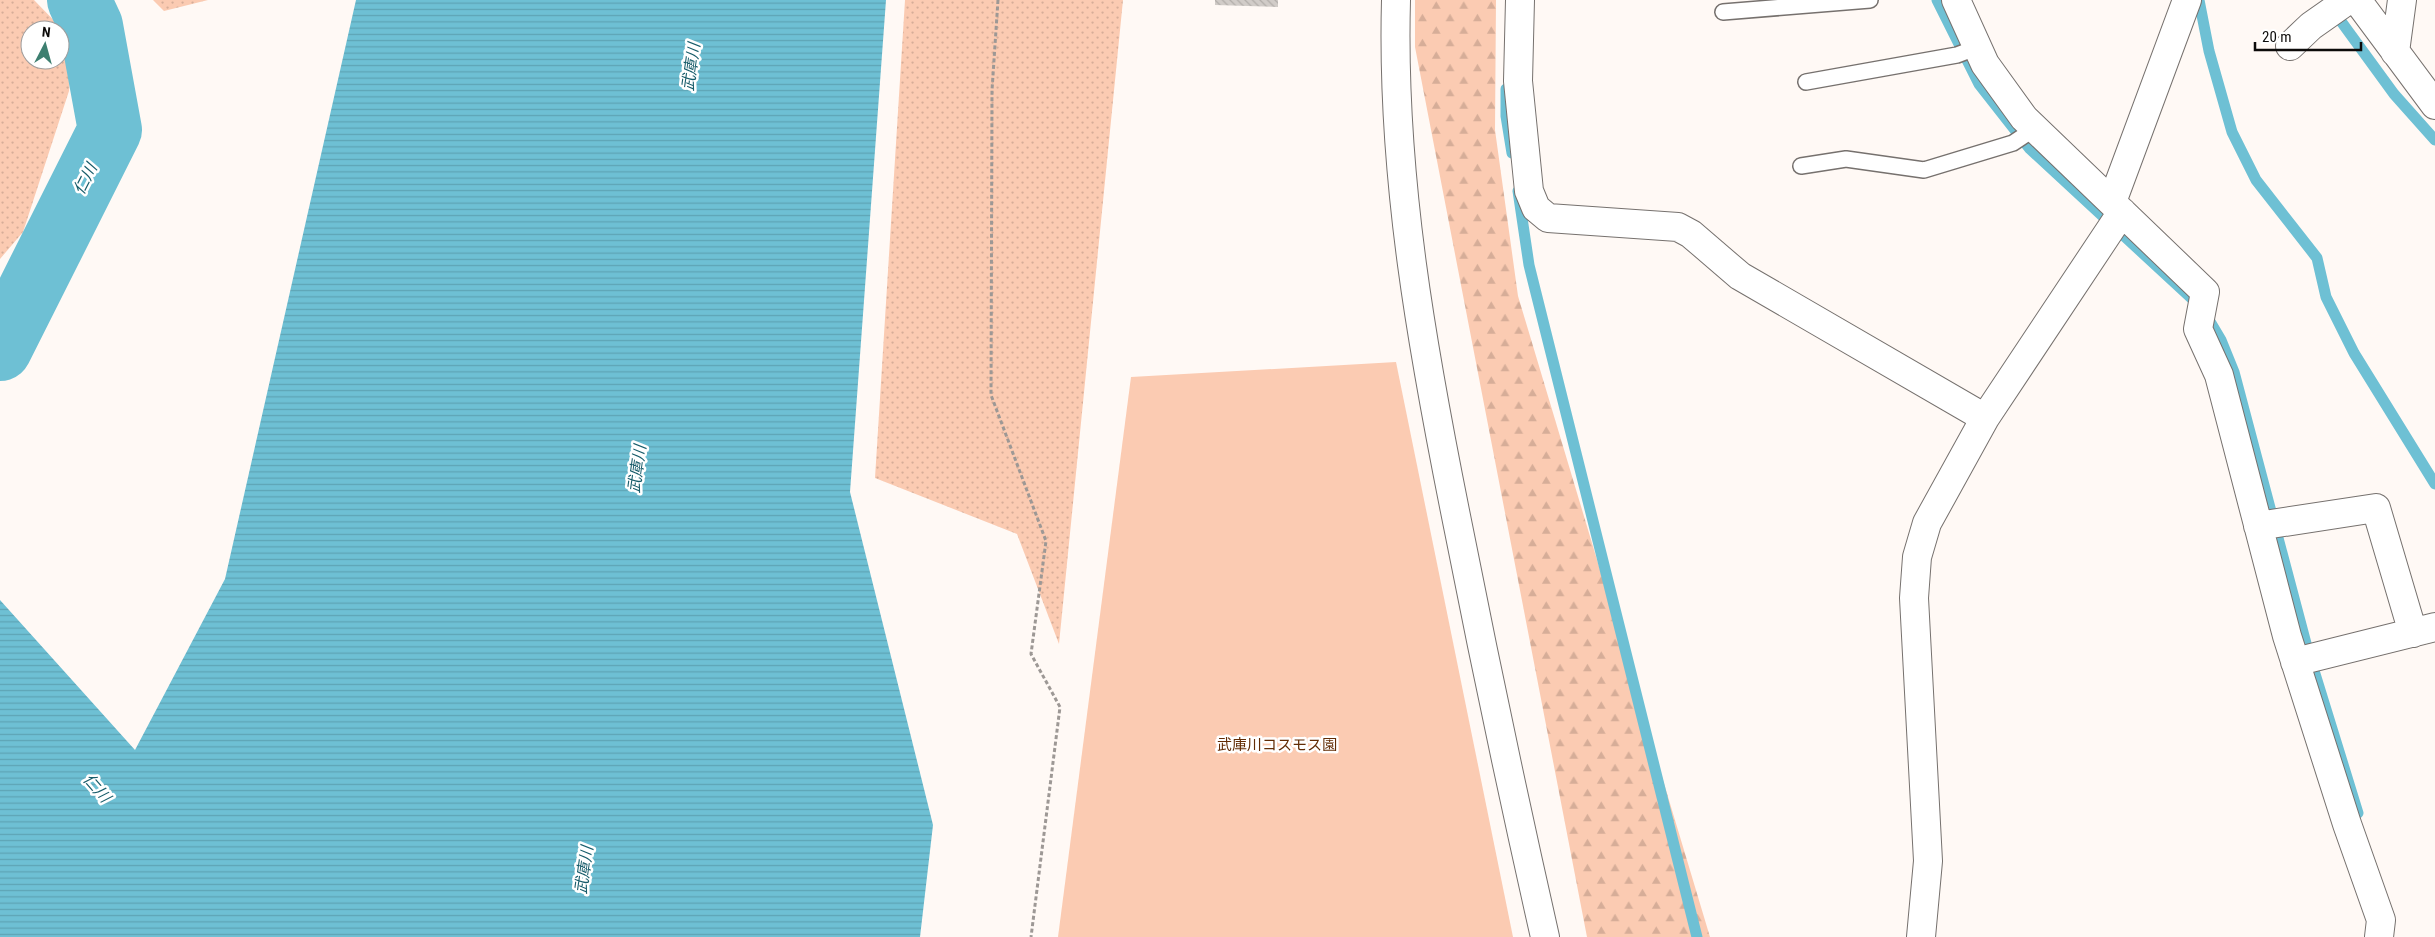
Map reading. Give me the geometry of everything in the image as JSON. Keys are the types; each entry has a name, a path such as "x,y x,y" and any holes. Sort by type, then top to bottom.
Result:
{"street":[{"path":"1396,0 1395,38 1400,159 1429,383 1497,722 1545,937"},
{"path":"1520,0 1518,81 1530,191 1536,208 1548,218 1678,227 1691,234 1740,276 1984,418"},
{"path":"1956,0 1968,51 1985,64 2024,118 2026,135 2115,216 2206,292 2198,329 2219,375 2271,524 2347,824 2381,920 2379,937"},
{"path":"1921,937 1928,861 1914,598 1917,557 1927,523 1984,418 2115,216 2187,0"},
{"path":"2395,52 2402,0"},
{"path":"2290,46 2311,26 2348,2 2395,52 2435,105"},
{"path":"2271,524 2376,508 2424,630 2306,659"}],"lane":[{"path":"1723,12 1870,0"},
{"path":"1806,82 1968,51"},
{"path":"1801,166 1846,159 1924,170 2026,135"}],"path":[{"path":"998,0 992,90 991,395 1046,541 1031,654 1060,707 1031,937"}],"green space":[{"path":"0,0 34,0 54,20 20,20 20,70 70,70 70,37 73,40 69,91 23,232 0,259"},
{"path":"153,0 208,0 164,11"},
{"path":"905,0 1123,0 1059,644 1017,534 875,478"},
{"path":"1415,0 1496,0 1495,130 1518,296 1710,937 1587,937 1415,47"},
{"name":"武庫川コスモス園","path":"1396,362 1513,937 1058,937 1131,377"}],"water":[{"name":"武庫川","path":"356,0 886,0 850,492 933,825 920,937 0,937 0,600 135,750 225,579"}],"building":[{"path":"1215,0 1278,0 1278,7 1215,5"}],"waterway":[{"name":"仁川","path":"0,349 110,130 91,26 79,0"},
{"path":"1937,0 1979,84 2030,149 2202,308 2221,340 2234,372 2308,651 2358,813"},
{"path":"2199,0 2209,51 2232,132 2256,180 2317,258 2326,297 2354,353 2435,484"},
{"path":"2332,9 2394,94 2435,140"},
{"path":"1506,89 1506,116 1512,153"},
{"path":"1518,191 1529,265 1697,937"}]}
